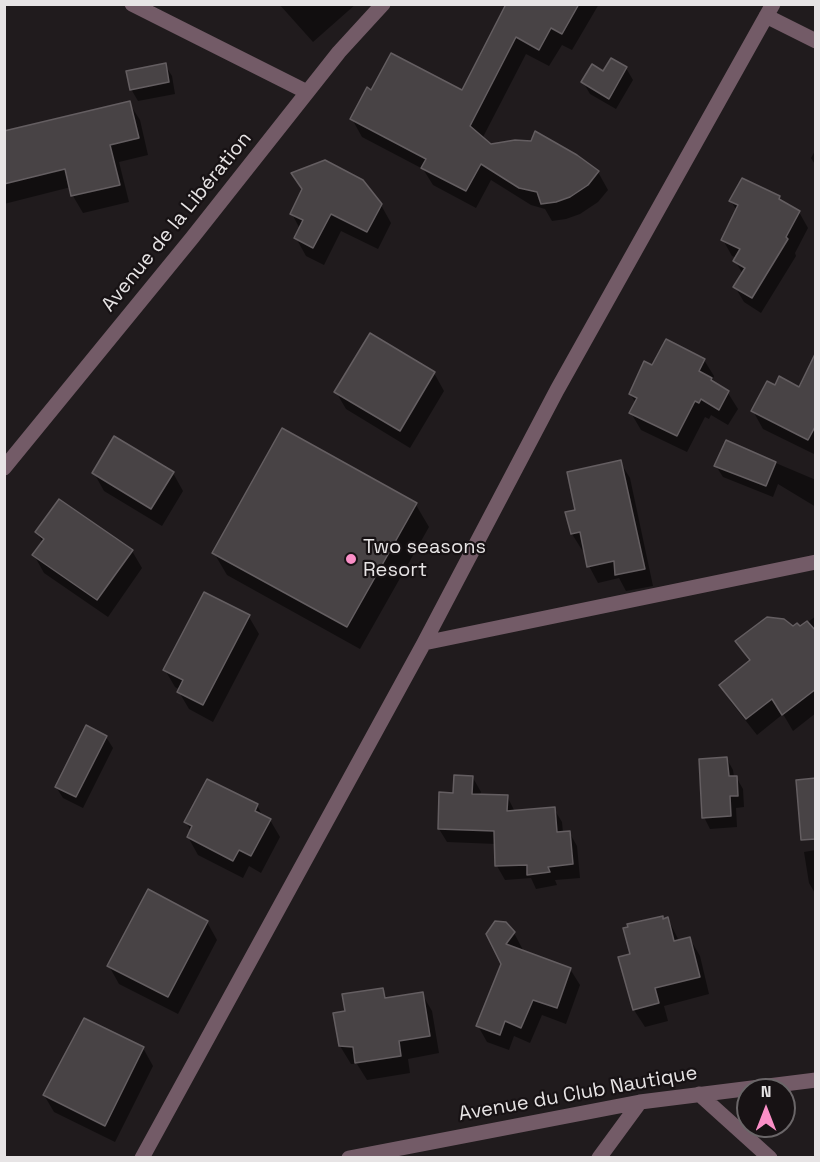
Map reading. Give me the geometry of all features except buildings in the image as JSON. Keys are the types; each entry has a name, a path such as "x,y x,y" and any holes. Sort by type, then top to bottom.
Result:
{"street":[{"path":"132,4 307,92"},
{"name":"Avenue de la Libération","path":"4,468 339,52 383,4"},
{"path":"142,1158 424,643 557,390 770,10 816,41"},
{"path":"424,643 816,562"},
{"name":"Avenue du Club Nautique","path":"349,1158 640,1102 816,1080"},
{"path":"699,1094 770,1158"},
{"path":"599,1158 640,1102"}],"place":[{"name":"Two seasons Resort","path":"351,559"}]}
